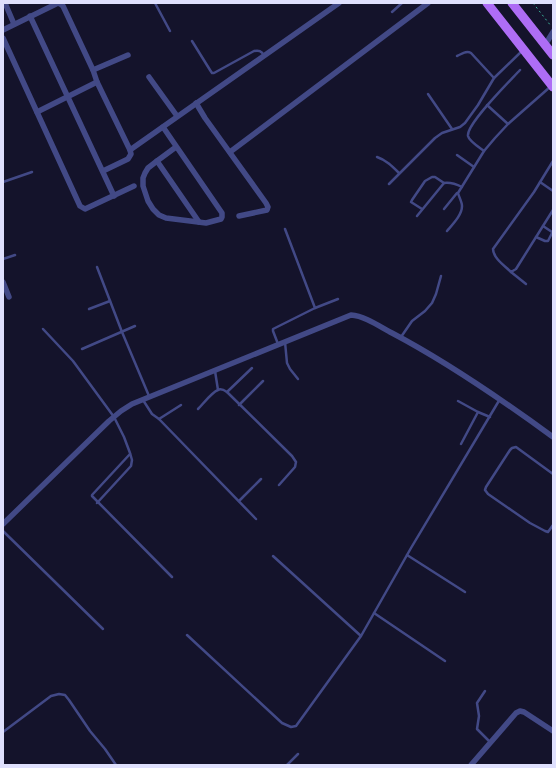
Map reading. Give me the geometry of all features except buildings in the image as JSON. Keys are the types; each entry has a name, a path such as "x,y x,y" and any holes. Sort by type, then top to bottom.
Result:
{"main road":[{"path":"487,3 552,86"},
{"path":"512,3 553,55"}],"street":[{"path":"5,3 14,24"},
{"path":"3,30 56,4 59,3 63,6 131,154 128,159 102,171"},
{"path":"130,150 339,3"},
{"path":"230,152 428,3"},
{"path":"30,16 114,196"},
{"path":"545,45 553,31"},
{"path":"3,38 80,206 85,209 134,186"},
{"path":"93,70 128,55"},
{"path":"149,77 177,116"},
{"path":"37,112 97,82"},
{"path":"196,103 268,207 267,210 239,216"},
{"path":"163,127 222,213 221,219 206,223 166,218 159,216 153,209 148,201 143,186 143,178 148,168 176,147"},
{"path":"157,161 199,222"},
{"path":"3,282 9,297"},
{"path":"3,524 76,452 114,417 132,404 351,315 358,315 401,337 457,370 553,437"},
{"path":"471,765 516,713 520,711 524,712 553,731"}],"lane":[{"path":"155,3 170,31"},
{"path":"392,12 402,3"},
{"path":"192,41 210,70 214,73 254,51 258,50 265,55"},
{"path":"389,184 435,138 452,129 460,127 465,123 494,78 523,49"},
{"path":"457,56 468,51 494,78"},
{"path":"484,152 470,140 468,134 471,127 487,105 520,70"},
{"path":"444,210 458,193 484,152 495,138 508,124 552,86"},
{"path":"428,94 452,129"},
{"path":"487,105 508,124"},
{"path":"457,154 474,167"},
{"path":"377,157 389,163 399,173"},
{"path":"526,284 495,256 493,249 553,161"},
{"path":"3,182 32,172"},
{"path":"422,209 411,202 425,181 432,177 435,177 444,183 448,182 462,187"},
{"path":"540,182 553,191"},
{"path":"417,216 444,183"},
{"path":"447,232 460,215 462,204 458,193"},
{"path":"511,272 516,269 553,210"},
{"path":"536,237 548,241 552,232 543,226"},
{"path":"285,229 315,308"},
{"path":"3,258 14,255"},
{"path":"97,267 149,397"},
{"path":"401,337 412,321 432,303 441,276"},
{"path":"278,344 273,329 315,308 338,299"},
{"path":"89,308 110,301"},
{"path":"82,349 135,326"},
{"path":"43,330 73,360 114,417 124,437 132,460 131,466 97,503"},
{"path":"285,342 287,363 298,378"},
{"path":"227,392 252,368"},
{"path":"215,370 218,390"},
{"path":"239,405 264,381"},
{"path":"198,409 218,390 222,389 227,392 292,456 296,462 295,467 278,485"},
{"path":"187,635 282,723 291,727 296,726 361,636 407,555 500,399"},
{"path":"143,400 152,414 159,419 256,519"},
{"path":"458,401 490,417"},
{"path":"159,419 180,405"},
{"path":"461,444 478,412"},
{"path":"553,474 516,447 510,450 485,490 488,494 530,523 545,531 548,532 553,525"},
{"path":"130,454 92,495 92,498 172,577"},
{"path":"239,501 261,479"},
{"path":"3,531 102,629"},
{"path":"407,555 465,592"},
{"path":"273,556 361,636"},
{"path":"374,613 445,661"},
{"path":"485,691 477,703 479,716 477,729 491,742"},
{"path":"3,732 51,696 59,694 64,695 116,765"},
{"path":"287,765 298,754"}],"path":[{"path":"533,3 553,31"}]}
